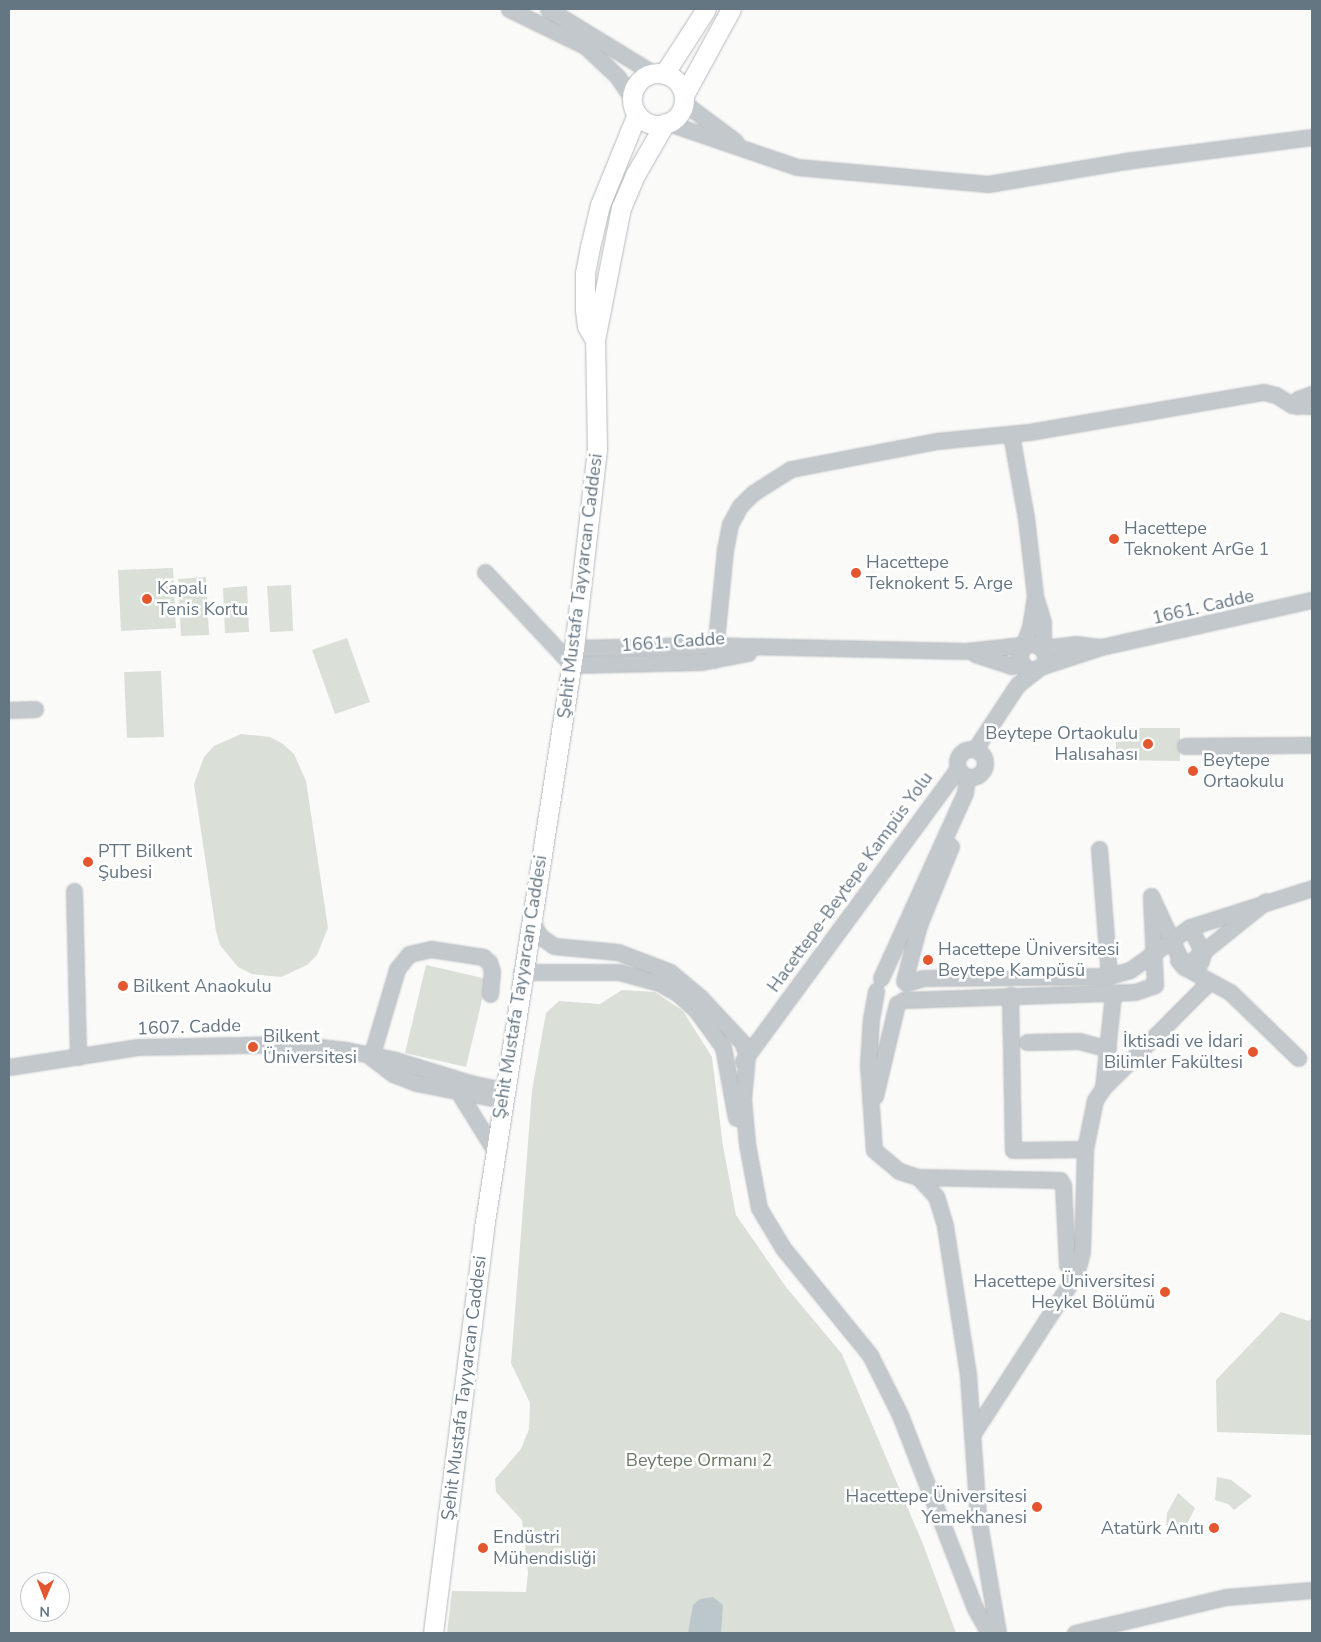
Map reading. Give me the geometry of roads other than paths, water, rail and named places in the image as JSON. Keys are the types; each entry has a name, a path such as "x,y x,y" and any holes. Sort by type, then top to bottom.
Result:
{"main road":[{"path":"706,9 659,74 638,82 635,106 652,124 667,123 681,111 684,99 731,9"},
{"path":"659,74 676,80 684,99"},
{"name":"Şehit Mustafa Tayyarcan Caddesi","path":"595,340 587,326 585,273 590,247 609,180 635,106"},
{"name":"Şehit Mustafa Tayyarcan Caddesi","path":"434,1633 495,1150 573,656 597,450 595,340 621,208 634,175 667,123"}],"street":[{"path":"548,9 659,74"},
{"path":"516,10 585,46 616,76 635,106"},
{"path":"684,99 753,154"},
{"path":"667,123 753,154 797,167 988,184 1125,160 1312,137"},
{"path":"714,653 730,524 740,506 773,478 791,469 937,441 1011,434 1264,392 1305,406"},
{"path":"1305,406 1302,396 1312,394"},
{"path":"975,749 997,712 1018,684 1042,667 1046,656 1043,648 1043,622 1035,596 1026,518 1011,434"},
{"path":"485,572 573,656"},
{"path":"997,712 1014,670 1021,664 1019,657 1024,647 1035,596"},
{"name":"1661. Cadde","path":"966,651 1012,666 1021,664 1031,670 1101,647 1312,600"},
{"name":"1661. Cadde","path":"573,656 714,653 775,648 966,651 1024,647 1036,644 1043,648 1075,644 1101,647"},
{"path":"9,710 36,709"},
{"path":"1185,746 1312,745"},
{"name":"Hacettepe-Beytepe Kampüs Yolu","path":"773,1018 966,774 983,772 986,763 983,754 975,749 966,750 959,755 966,774"},
{"path":"873,1102 919,925 972,794 966,774"},
{"path":"966,774 965,792 878,985 871,1018 868,1065 873,1102 874,1150 899,1171 918,1177 1060,1180 1063,1185 1067,1265 1076,1274"},
{"path":"1099,849 1109,976"},
{"path":"878,985 893,974 905,982 923,978 1109,976 1130,970 1190,927 1266,901 1312,888"},
{"path":"74,891 78,1057"},
{"path":"878,985 884,1002 1010,995 1135,992 1155,985 1152,896 1190,970"},
{"path":"1190,970 1203,954 1266,901"},
{"path":"530,919 540,936 554,946"},
{"path":"1190,927 1203,954"},
{"path":"523,964 536,948 554,946 618,952 670,972 700,996 742,1042 748,1059 745,1119 750,1168 759,1208 783,1248 870,1355 900,1415 975,1608 989,1633"},
{"path":"1166,946 1190,970 1230,992 1298,1058"},
{"path":"371,1057 398,969 409,954 432,948 486,959 492,971 490,994"},
{"path":"523,964 619,972 659,983 696,1010 727,1058 742,1168 757,1223 790,1271 857,1350 866,1366 893,1422 976,1633"},
{"path":"972,1435 1076,1274 1082,1251 1085,1149 1090,1114 1103,1088 1209,982"},
{"path":"1103,1088 1113,994"},
{"path":"1010,995 1013,1150 1085,1149"},
{"path":"727,1058 742,1042 773,1018"},
{"path":"748,1059 773,1018"},
{"path":"1026,1042 1079,1041 1108,1048"},
{"name":"1607. Cadde","path":"9,1067 138,1047 235,1044 327,1047 371,1057 395,1060 504,1095"},
{"name":"1607. Cadde","path":"371,1057 404,1078 459,1092 504,1095"},
{"path":"727,1058 748,1059"},
{"path":"459,1092 495,1150"},
{"path":"918,1177 936,1196 945,1226 963,1337 978,1517 998,1633"},
{"path":"1075,1633 1232,1596 1312,1590"}],"place":[{"name":"Hacettepe Teknokent ArGe 1","path":"1114,539"},
{"name":"Hacettepe Teknokent 5. Arge","path":"856,573"},
{"name":"Kapalı Tenis Kortu","path":"147,599"},
{"name":"Beytepe Ortaokulu Halısahası","path":"1148,744"},
{"name":"Beytepe Ortaokulu","path":"1193,771"},
{"name":"PTT Bilkent Şubesi","path":"88,862"},
{"name":"Hacettepe Üniversitesi Beytepe Kampüsü","path":"928,960"},
{"name":"Bilkent Anaokulu","path":"123,986"},
{"name":"Bilkent Üniversitesi","path":"253,1047"},
{"name":"İktisadi ve İdari Bilimler Fakültesi","path":"1253,1052"},
{"name":"Hacettepe Üniversitesi Heykel Bölümü","path":"1165,1292"},
{"name":"Hacettepe Üniversitesi Yemekhanesi","path":"1037,1507"},
{"name":"Atatürk Anıtı","path":"1214,1528"},
{"name":"Endüstri Mühendisliği","path":"483,1548"}],"park label":[{"name":"Beytepe Ormanı 2","path":"699,1460"}]}
